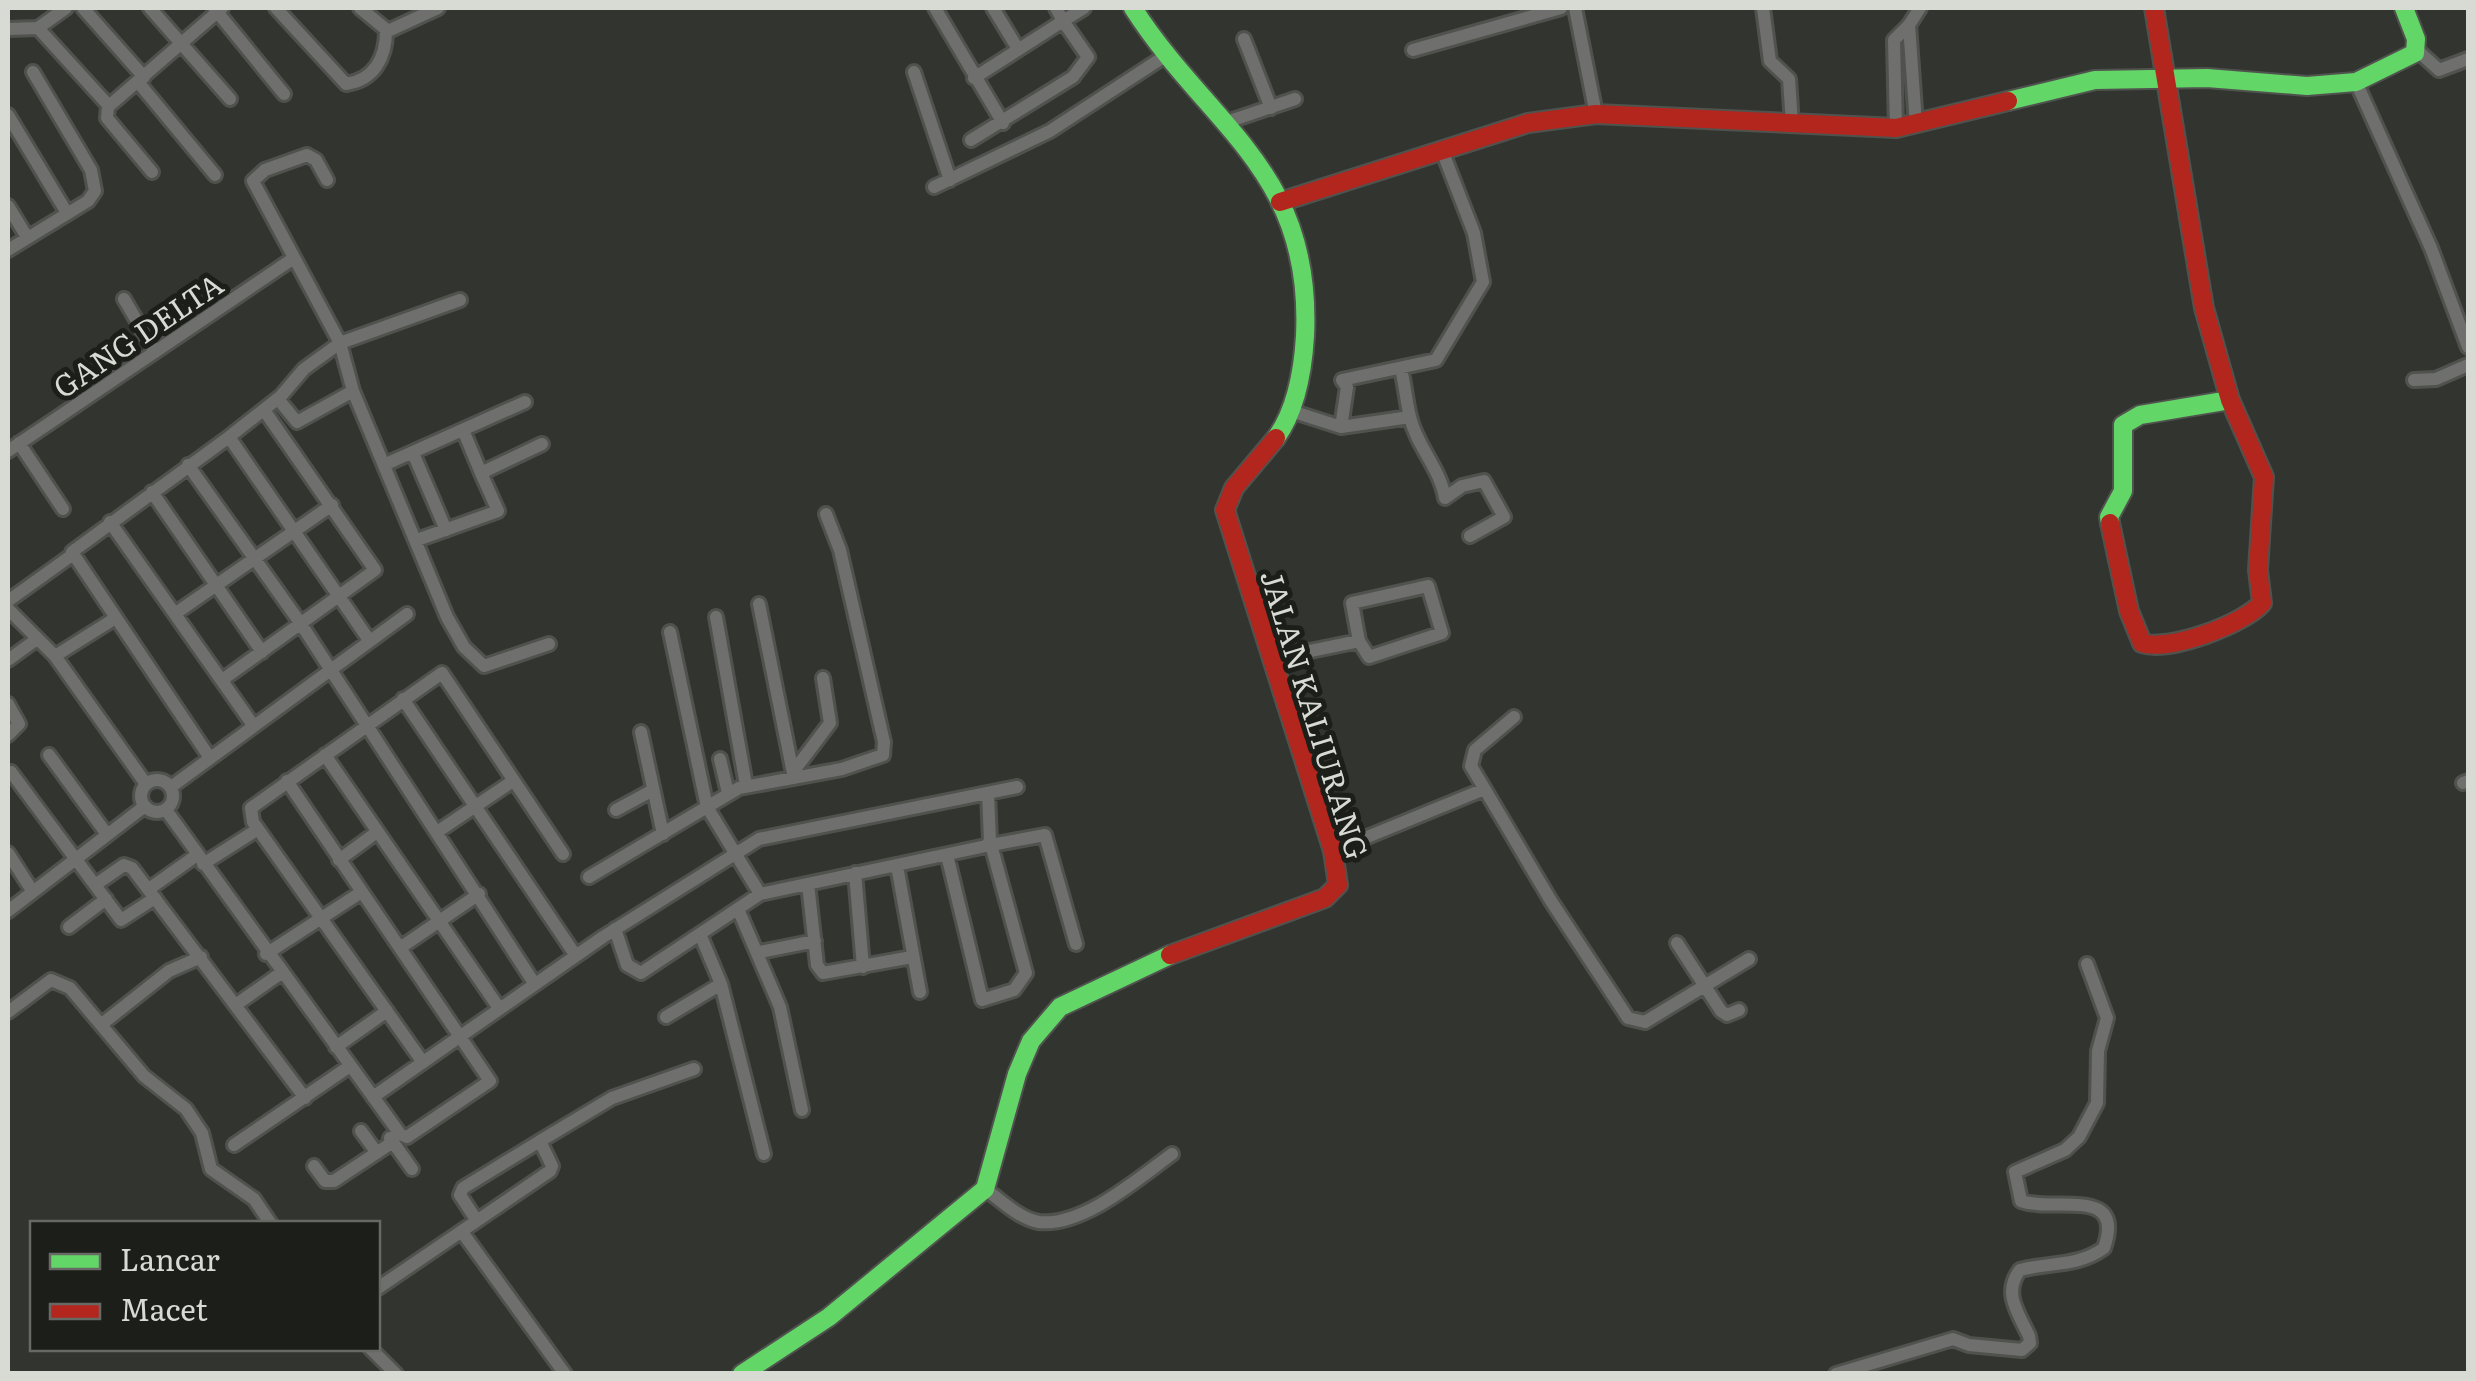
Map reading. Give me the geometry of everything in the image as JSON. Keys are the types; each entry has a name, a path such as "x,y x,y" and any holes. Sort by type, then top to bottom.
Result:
{"street":[{"path":"8,29 38,28 66,8"},
{"path":"83,8 215,175"},
{"path":"150,8 230,100"},
{"path":"276,8 346,84 358,81 379,64 386,49 386,31 360,8"},
{"path":"386,31 434,8"},
{"path":"935,8 1003,123"},
{"path":"994,8 1018,49"},
{"path":"971,140 1003,123 1088,62 1056,8"},
{"path":"974,78 1084,8"},
{"name":"JALAN KALIURANG","path":"985,1189 1017,1074 1031,1041 1050,1016 1118,976 1330,896 1339,881 1333,850 1270,660 1226,506 1290,411 1305,357 1307,304 1280,202 1264,167 1166,56 1133,8"},
{"path":"1413,50 1561,8"},
{"path":"1575,8 1596,114"},
{"path":"1762,8 1770,60 1789,79 1792,124"},
{"path":"1896,128 1894,40 1920,8"},
{"path":"2154,8 2169,77 2175,146 2194,260 2230,400 2264,478 2258,570 2262,603 2240,620 2188,644 2154,648 2142,643 2130,611 2109,517 2123,491 2123,425 2140,416 2230,400"},
{"path":"2404,8 2417,50 2439,70 2468,59"},
{"path":"108,106 218,9 284,94"},
{"path":"1909,25 1916,124"},
{"path":"38,28 108,106 107,118 152,172"},
{"path":"1244,39 1271,108"},
{"path":"1280,202 1528,124 1596,114 1896,128 2065,85 2169,77 2307,86 2356,82 2403,63 2417,50"},
{"path":"934,187 1050,131 1166,56"},
{"path":"8,250 94,196 94,178 33,72"},
{"path":"914,72 950,180"},
{"path":"2356,82 2431,248 2468,347"},
{"path":"1227,122 1295,99"},
{"path":"8,115 67,213"},
{"path":"1340,427 1347,387 1342,380 1401,369 1442,355 1483,282 1474,233 1444,152"},
{"path":"327,180 316,160 307,155 254,178 340,343 353,392 447,618 481,664 492,667 549,644"},
{"path":"8,206 27,237"},
{"name":"GANG DELTA","path":"13,447 294,258"},
{"path":"124,299 154,352"},
{"path":"8,601 110,522 229,438 278,399 293,378 340,343 460,300"},
{"path":"2414,380 2436,380 2468,366"},
{"path":"1401,369 1410,417 1426,456 1441,476 1445,498 1462,486 1484,481 1504,517 1470,536"},
{"path":"278,399 296,422 353,392"},
{"path":"386,464 526,402"},
{"path":"222,680 376,568 264,410"},
{"path":"1290,411 1340,427 1410,417"},
{"path":"417,540 498,511 463,430"},
{"path":"229,438 368,640"},
{"path":"481,473 542,444"},
{"path":"13,447 64,509"},
{"path":"413,453 446,530"},
{"path":"188,466 301,624 534,984"},
{"path":"152,492 262,652"},
{"path":"176,613 332,505"},
{"path":"590,878 746,785 880,758 885,750 840,550 826,514"},
{"path":"110,522 253,724"},
{"path":"72,555 210,758"},
{"path":"1428,586 1442,633 1369,657 1359,642 1352,604 1428,586"},
{"path":"759,604 793,775"},
{"path":"8,609 55,656 146,784"},
{"path":"171,787 328,668 407,614"},
{"path":"716,618 746,785"},
{"path":"55,656 114,619"},
{"path":"670,632 707,807 760,894"},
{"path":"8,660 37,639"},
{"path":"1270,660 1359,642"},
{"path":"422,1061 258,829 250,808 364,724 438,674 446,675 563,854"},
{"path":"793,775 830,723 823,678"},
{"path":"403,699 576,956"},
{"path":"8,704 19,724 8,735"},
{"path":"1514,717 1471,756 1470,763 1482,790 1630,1020 1645,1022 1750,959"},
{"path":"642,732 662,834"},
{"path":"49,755 106,833"},
{"path":"325,755 500,1008"},
{"path":"720,759 728,793"},
{"path":"11,772 124,921 152,894 200,860 258,829"},
{"path":"156,780 171,787 173,800 166,810 157,812 145,806 141,795 146,784 156,780"},
{"path":"166,810 266,954 396,1128 403,1136 410,1136 489,1084 460,1035 287,781"},
{"path":"437,832 512,781"},
{"path":"373,1097 534,984 737,851 780,832 1017,787"},
{"path":"8,798 22,788"},
{"path":"616,810 653,790"},
{"path":"1333,850 1482,790"},
{"path":"947,855 982,1000 1014,990 1026,973 991,843 988,793"},
{"path":"8,912 145,806"},
{"path":"339,860 376,832"},
{"path":"614,930 627,965 638,974 760,894 991,843 1045,835 1076,944"},
{"path":"8,854 33,892"},
{"path":"95,885 126,865 238,1004 305,1098"},
{"path":"897,866 920,992"},
{"path":"856,874 863,967"},
{"path":"808,884 817,965 823,973 912,957"},
{"path":"266,954 360,892"},
{"path":"400,948 479,894"},
{"path":"68,927 106,899"},
{"path":"738,909 760,952 780,1007 802,1110"},
{"path":"700,934 721,984 764,1154"},
{"path":"760,952 815,941"},
{"path":"1677,943 1724,1014 1739,1010"},
{"path":"102,1024 170,971 201,957"},
{"path":"1836,1374 1953,1339 1969,1346 2022,1350 2030,1343 2029,1336 2011,1294 2012,1280 2020,1270 2068,1264 2090,1258 2104,1248 2109,1224 2103,1211 2094,1206 2036,1207 2021,1201 2014,1180 2015,1172 2024,1166 2064,1150 2088,1123 2097,1103 2098,1050 2107,1018 2088,964"},
{"path":"238,1004 281,973"},
{"path":"8,1012 54,979 70,988 144,1076 196,1120 211,1168 254,1199 268,1221"},
{"path":"666,1017 721,984"},
{"path":"336,1046 387,1011"},
{"path":"234,1145 350,1066"},
{"path":"477,1222 460,1192 612,1098 694,1069"},
{"path":"396,1128 390,1134 392,1142 412,1169"},
{"path":"360,1131 377,1153"},
{"path":"314,1166 331,1182 392,1142"},
{"path":"380,1287 550,1171 552,1166 540,1142"},
{"path":"742,1374 829,1317 985,1189 1029,1219 1051,1221 1105,1201 1172,1154"},
{"path":"462,1232 565,1374"},
{"path":"373,1351 396,1374"}],"traffic: fast":[{"path":"1133,8 1251,155 1274,191 1292,232 1303,279 1304,349 1293,402 1276,438"},
{"path":"2008,101 2095,80 2207,78 2307,86 2356,82 2415,53 2416,39 2404,8"},
{"path":"2110,523 2109,517 2123,491 2123,425 2140,415 2230,400"},
{"path":"742,1374 829,1317 985,1189 1017,1074 1031,1041 1060,1007 1170,955"}],"traffic: jam":[{"path":"2110,523 2129,611 2142,643 2187,640 2239,619 2262,603 2258,570 2264,477 2230,400 2204,308 2154,8"},
{"path":"1280,202 1528,123 1596,114 1896,128 2008,101"},
{"path":"1170,955 1325,898 1338,885 1333,851 1225,510 1234,488 1276,438"}]}
